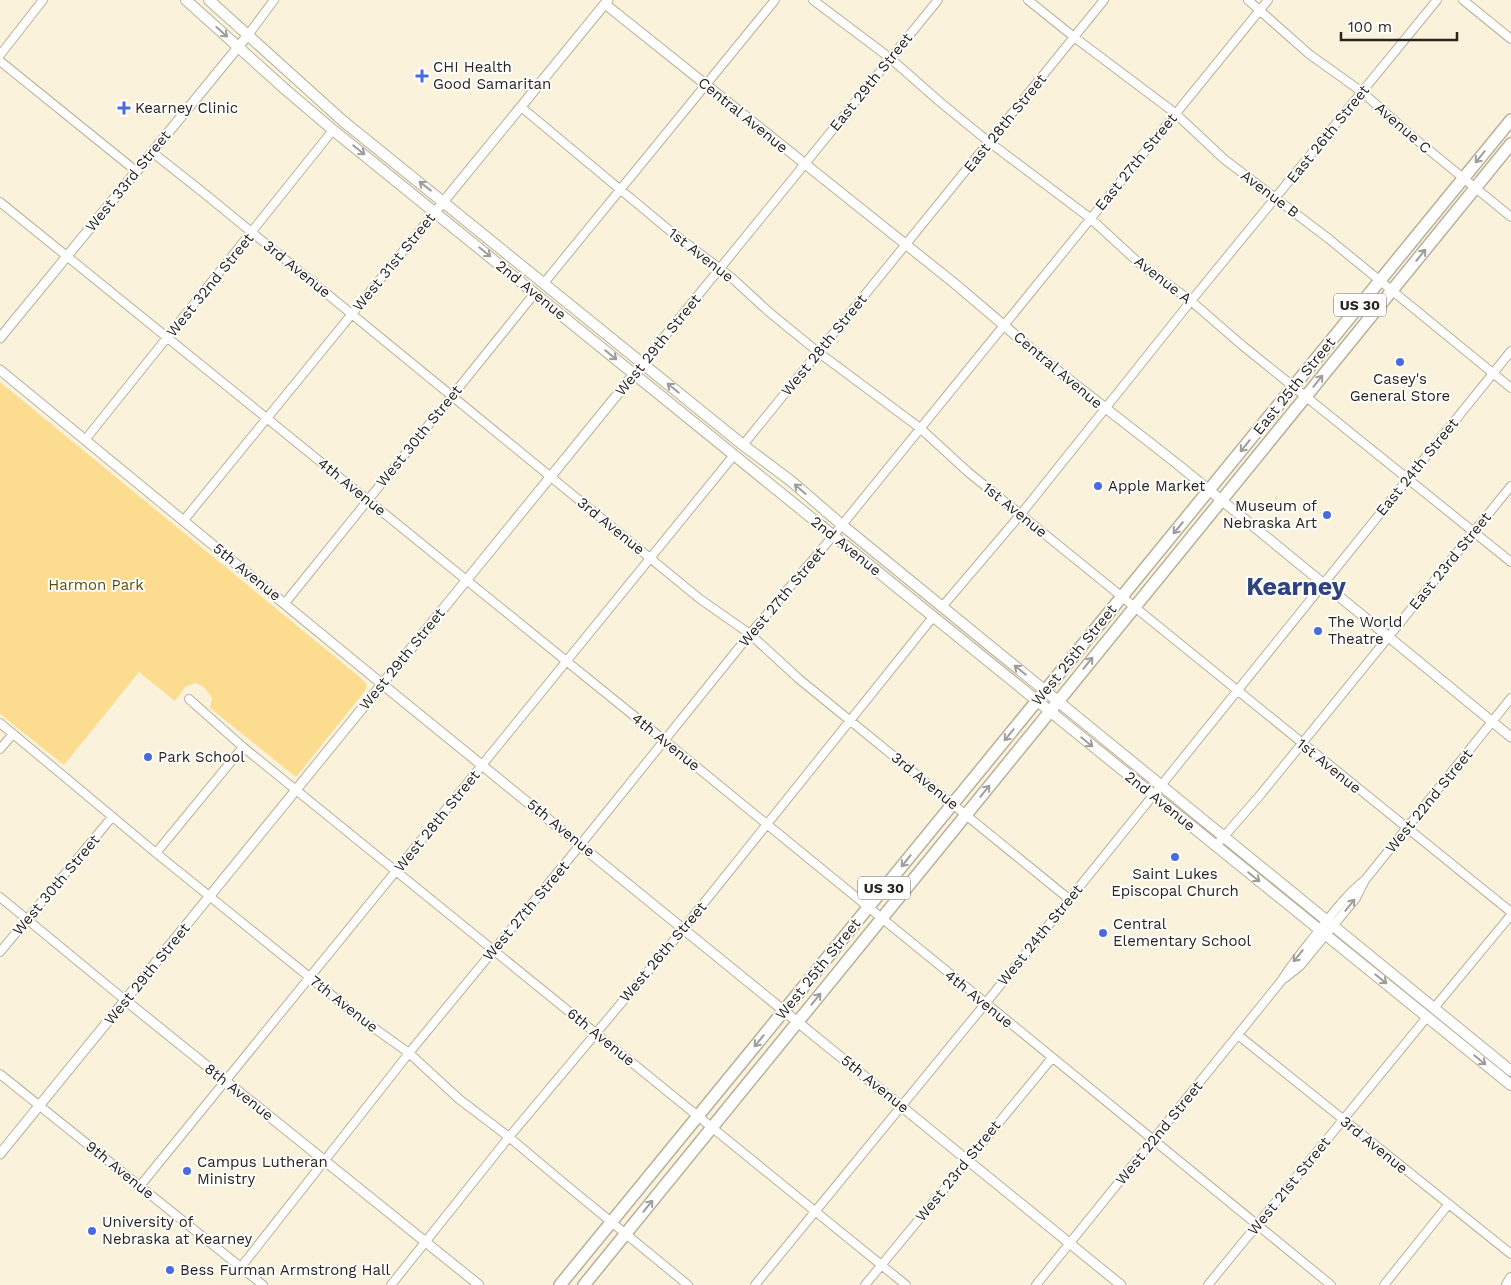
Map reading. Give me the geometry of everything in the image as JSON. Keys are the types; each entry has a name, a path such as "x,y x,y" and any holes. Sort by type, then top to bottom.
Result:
{"main road":[{"name":"2nd Avenue","path":"186,0 286,90 334,130 1511,1085"},
{"name":"2nd Avenue","path":"209,0 343,121 791,482 1511,1070"},
{"name":"East 25th Street","path":"1209,491 1511,120"},
{"name":"East 25th Street","path":"1221,500 1511,144"},
{"name":"West 25th Street","path":"561,1285 1209,491"},
{"name":"West 25th Street","path":"584,1285 1221,500"},
{"path":"1507,1285 1511,1278"}],"street":[{"path":"0,56 43,0"},
{"name":"West 33rd Street","path":"0,338 248,35 274,0"},
{"path":"544,282 775,0"},
{"name":"Avenue A","path":"813,0 890,58 989,142 1090,218 1139,263 1191,301 1293,387 1511,562"},
{"name":"East 29th Street","path":"804,164 938,0"},
{"name":"Avenue B","path":"1028,0 1175,113 1224,159 1276,198 1511,388"},
{"name":"East 28th Street","path":"905,246 1104,0"},
{"name":"Avenue C","path":"1248,0 1309,54 1362,92 1463,179 1511,217"},
{"name":"East 27th Street","path":"1004,325 1268,0"},
{"name":"East 26th Street","path":"1104,408 1437,0"},
{"path":"1463,0 1511,39"},
{"name":"Central Avenue","path":"606,2 1104,408 1324,583 1511,736"},
{"name":"West 31st Street","path":"184,520 606,2"},
{"path":"0,61 136,171"},
{"name":"1st Avenue","path":"521,107 669,230 720,269 818,352 920,428 968,472 1511,913"},
{"name":"West 32nd Street","path":"85,440 334,130"},
{"name":"3rd Avenue","path":"152,152 700,598 750,634 799,679 1069,899"},
{"name":"West 29th Street","path":"0,1154 804,164"},
{"name":"4th Avenue","path":"0,202 567,661 1331,1285"},
{"name":"West 28th Street","path":"743,445 905,246"},
{"name":"West 30th Street","path":"285,603 535,293"},
{"name":"West 27th Street","path":"241,1267 409,1053 1004,325"},
{"name":"East 24th Street","path":"1324,583 1511,351"},
{"name":"5th Avenue","path":"0,370 382,684 483,764 1121,1285"},
{"path":"942,606 1021,514 1104,408"},
{"name":"West 28th Street","path":"140,1186 734,455"},
{"name":"East 23rd Street","path":"1389,636 1511,486"},
{"name":"West 24th Street","path":"755,1285 985,1004 1324,583"},
{"name":"West 26th Street","path":"391,1285 510,1137 684,928 933,617"},
{"path":"1216,846 1302,744 1389,636"},
{"name":"West 22nd Street","path":"1036,1285 1282,980 1292,963 1356,898 1365,880 1511,698"},
{"name":"6th Avenue","path":"189,699 243,747 906,1285"},
{"name":"7th Avenue","path":"0,723 112,817 360,1018 409,1053 459,1099 510,1137 688,1285"},
{"path":"0,749 13,734"},
{"path":"156,853 243,747"},
{"name":"West 30th Street","path":"0,952 112,817"},
{"name":"8th Avenue","path":"0,897 225,1082 480,1285"},
{"path":"1434,1008 1511,913"},
{"name":"West 21st Street","path":"1208,1285 1427,1017"},
{"name":"3rd Avenue","path":"1238,1035 1511,1254"},
{"name":"West 23rd Street","path":"865,1285 1052,1058"},
{"name":"9th Avenue","path":"0,1074 263,1285"},
{"path":"1384,1285 1448,1205"}],"green space":[{"name":"Harmon Park","path":"0,382 367,685 365,691 296,777 210,708 212,698 205,688 196,683 185,687 175,701 139,672 64,765 0,714"}],"place":[{"name":"CHI Health Good Samaritan","path":"422,76"},
{"name":"Kearney Clinic","path":"124,108"},
{"name":"Casey's General Store","path":"1400,362"},
{"name":"Apple Market","path":"1098,486"},
{"name":"Museum of Nebraska Art","path":"1327,515"},
{"name":"The World Theatre","path":"1318,631"},
{"name":"Park School","path":"148,757"},
{"name":"Saint Lukes Episcopal Church","path":"1175,857"},
{"name":"Central Elementary School","path":"1103,933"},
{"name":"Campus Lutheran Ministry","path":"187,1171"},
{"name":"University of Nebraska at Kearney","path":"92,1231"},
{"name":"Bess Furman Armstrong Hall","path":"170,1270"}],"district":[{"name":"Kearney","path":"1296,586"}]}
